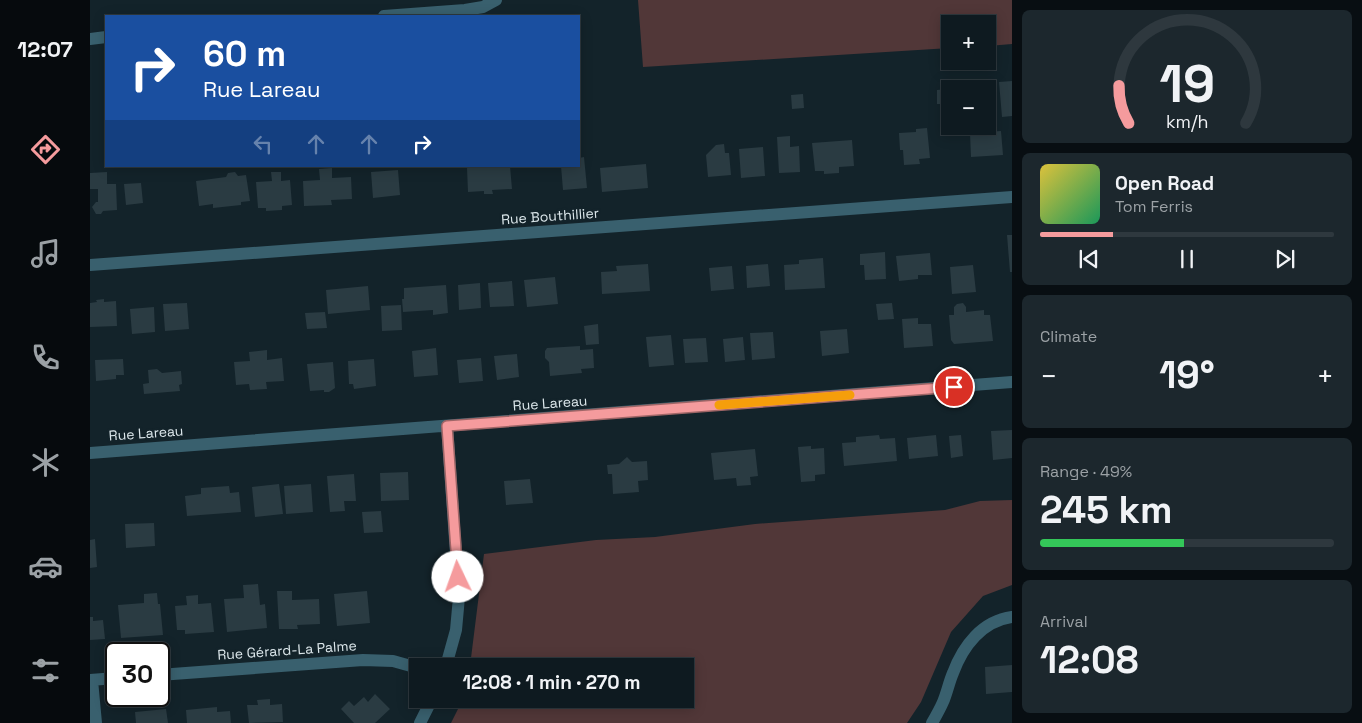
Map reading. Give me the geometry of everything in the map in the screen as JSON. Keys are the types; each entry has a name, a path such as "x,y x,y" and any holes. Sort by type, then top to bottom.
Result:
{"street":[{"path":"398,15 465,10 483,7 496,0"},
{"path":"90,39 105,37"},
{"name":"Rue Bouthillier","path":"90,265 1012,197"},
{"name":"Rue Lareau","path":"90,453 1012,382"},
{"path":"447,426 458,597 456,630 448,658"},
{"path":"932,723 943,703 953,672 968,642 985,627 1012,617"},
{"name":"Rue Gérard-La Palme","path":"170,674 363,660 393,661 409,665"},
{"path":"96,723 91,680 105,679"},
{"path":"420,723 428,708"}],"shaded area":[{"path":"638,0 1012,0 1012,44 996,45 996,15 941,15 941,49 643,67"},
{"path":"1012,500 1012,585 983,596 951,632 921,702 907,723 451,723 458,708 694,708 694,658 471,658 484,554 596,540 655,537 755,524 945,510 980,501"}],"building":[{"path":"1012,81 1012,116 1002,117 999,82"},
{"path":"937,90 941,90 941,104 937,104"},
{"path":"803,94 804,108 792,109 791,95"},
{"path":"927,128 930,158 919,159 920,164 904,165 903,150 900,150 899,133 916,132 916,129"},
{"path":"996,131 1001,131 1003,155 971,157 970,135 996,135"},
{"path":"790,136 790,147 799,146 800,172 779,173 777,137"},
{"path":"852,140 854,166 839,167 839,173 824,174 824,171 815,171 812,143"},
{"path":"724,144 725,153 729,153 731,175 708,177 706,155 716,145"},
{"path":"763,147 765,176 741,178 739,149"},
{"path":"584,157 587,188 563,190 561,167 580,167 580,158"},
{"path":"646,164 648,188 602,192 600,168"},
{"path":"510,167 512,189 492,190 493,194 484,194 484,191 468,192 467,168"},
{"path":"332,168 332,178 351,177 352,199 331,200 332,205 304,206 303,181 320,180 319,169"},
{"path":"398,170 400,195 373,198 371,172"},
{"path":"107,172 107,184 116,184 117,210 103,211 101,214 96,214 92,207 98,202 98,189 90,189 90,173"},
{"path":"235,172 238,176 246,175 250,201 241,202 241,205 213,208 213,204 199,206 196,181 226,177 228,173"},
{"path":"271,172 281,172 281,181 290,180 292,205 282,206 282,210 266,211 266,208 258,208 256,182 272,181"},
{"path":"141,183 143,203 126,205 124,184"},
{"path":"1007,235 1012,235 1012,272 1010,272"},
{"path":"885,252 886,279 865,280 864,265 860,265 860,254"},
{"path":"930,253 932,275 918,275 918,279 899,281 896,256"},
{"path":"823,258 825,288 785,290 784,265 799,264 799,260"},
{"path":"648,264 650,291 602,294 601,272 617,271 616,266"},
{"path":"768,264 770,286 747,288 746,266"},
{"path":"973,265 976,292 952,294 950,267"},
{"path":"732,266 734,289 711,291 709,268"},
{"path":"555,277 558,304 527,307 524,280"},
{"path":"512,281 514,306 490,307 488,283"},
{"path":"480,283 481,308 459,310 458,285"},
{"path":"446,285 448,313 433,315 433,310 403,312 402,299 404,299 404,288"},
{"path":"368,286 370,310 328,314 326,290"},
{"path":"104,299 104,302 116,301 117,326 90,327 90,303"},
{"path":"187,303 189,329 165,331 163,304"},
{"path":"892,303 894,319 878,320 876,304"},
{"path":"963,303 966,307 966,312 984,310 984,315 990,315 993,341 954,344 951,340 949,315 954,315 954,307 957,304"},
{"path":"401,305 402,330 382,331 381,306"},
{"path":"154,307 155,332 132,334 130,309"},
{"path":"325,312 327,328 307,329 305,313"},
{"path":"918,318 918,324 931,324 933,346 904,348 902,319"},
{"path":"598,324 599,344 586,345 584,326"},
{"path":"847,329 849,353 822,356 820,331"},
{"path":"773,332 775,358 752,360 750,333"},
{"path":"671,335 674,365 649,367 646,337"},
{"path":"743,337 745,360 725,362 723,339"},
{"path":"706,338 708,362 685,363 683,339"},
{"path":"580,346 580,350 593,349 594,368 581,369 582,373 550,376 549,362 545,358 547,348"},
{"path":"436,348 438,375 414,377 412,351"},
{"path":"267,350 267,360 282,358 284,381 266,382 267,389 250,390 249,384 236,385 234,362 250,361 249,352"},
{"path":"517,354 519,377 497,380 494,356"},
{"path":"481,358 483,381 459,383 457,360"},
{"path":"123,359 124,375 116,375 116,379 96,381 95,360"},
{"path":"374,359 376,386 354,389 353,384 349,384 348,361"},
{"path":"333,362 335,388 329,392 324,392 324,390 310,391 307,364"},
{"path":"157,369 162,373 181,371 182,384 179,385 180,391 144,394 143,384 149,383 148,370"},
{"path":"1012,430 1012,458 993,460 991,431"},
{"path":"879,435 880,439 895,438 897,461 844,466 842,443 856,442 856,437"},
{"path":"936,435 938,456 909,459 907,438"},
{"path":"961,435 963,456 951,458 949,436"},
{"path":"811,446 811,449 824,448 825,474 815,475 815,481 801,482 798,447"},
{"path":"755,449 758,476 750,477 751,485 737,486 736,478 714,480 711,453"},
{"path":"627,457 632,462 647,461 648,480 638,481 639,492 613,494 612,474 608,474 607,465 619,464"},
{"path":"408,472 409,500 381,501 380,473"},
{"path":"354,474 356,501 344,501 345,511 330,512 327,476"},
{"path":"530,479 533,503 506,505 504,481"},
{"path":"279,484 283,514 255,517 252,487"},
{"path":"311,484 313,512 286,514 284,486"},
{"path":"229,486 230,493 239,492 241,512 187,516 185,496 201,494 201,488"},
{"path":"381,511 383,532 364,533 362,512"},
{"path":"154,523 155,546 126,548 125,524"},
{"path":"95,539 97,567 90,568 90,540"},
{"path":"258,584 260,605 265,604 267,628 227,632 224,599 244,598 243,585"},
{"path":"277,591 292,591 292,600 319,599 320,624 297,625 298,629 279,629"},
{"path":"367,591 370,623 337,626 334,594"},
{"path":"157,593 163,635 121,638 118,605 144,603 144,594"},
{"path":"198,595 198,604 211,603 214,632 185,634 185,630 177,630 175,606 187,605 186,596"},
{"path":"90,617 93,617 93,621 103,620 105,639 90,640"},
{"path":"1012,665 1012,692 986,694 985,667"},
{"path":"375,694 390,709 375,723 354,723 341,709 349,701 354,706 364,697 368,702"},
{"path":"270,699 270,705 282,704 283,722 249,723 247,705 258,705 257,700"},
{"path":"217,707 217,712 230,711 231,723 187,723 186,710"},
{"path":"166,709 168,723 136,723 135,712"}],"slow traffic":[{"path":"719,405 850,395"}],"route":[{"path":"458,577 447,426 954,387"}]}
